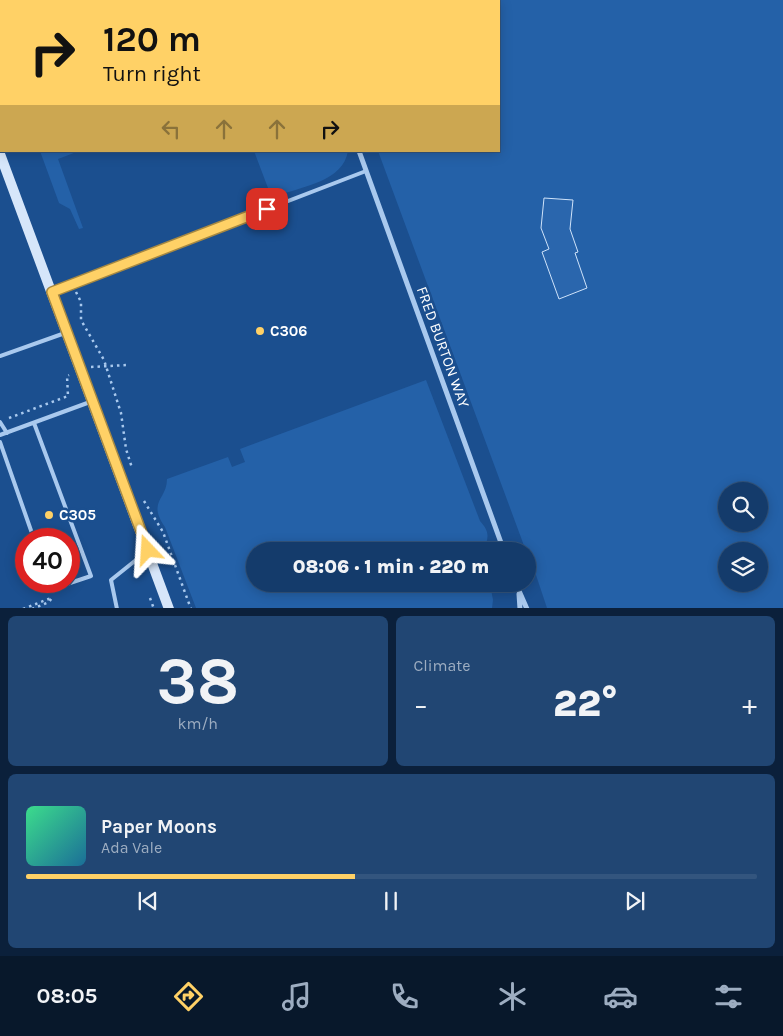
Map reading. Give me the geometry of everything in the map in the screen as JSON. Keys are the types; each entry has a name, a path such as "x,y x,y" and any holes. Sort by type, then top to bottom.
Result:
{"street":[{"name":"FRED BURTON WAY","path":"359,152 501,542"},
{"path":"0,154 169,608"},
{"path":"519,592 520,608"},
{"path":"519,592 527,608"}],"lane":[{"path":"52,292 366,171"},
{"path":"0,356 67,332"},
{"path":"0,435 92,401"},
{"path":"0,422 8,432"},
{"path":"34,423 73,528"},
{"path":"0,442 30,528"},
{"path":"80,546 91,576 80,580"},
{"path":"117,608 110,580 148,550"}],"path":[{"path":"72,284 81,302 80,320 97,346 121,412 126,449 132,469"},
{"path":"5,414 10,419 68,396 66,376 81,370 105,365 127,365"},
{"path":"142,497 163,532 191,608"},
{"path":"147,591 154,608"},
{"path":"34,608 50,602 54,593"}],"shaded area":[{"path":"500,0 783,0 783,608 547,608 536,575 536,542 523,542 378,152 500,152"},
{"path":"40,152 76,152 58,159 83,228 79,229 70,209 59,203"},
{"path":"254,152 348,152 345,161 339,169 321,181 280,195 271,192"},
{"path":"426,380 480,521 486,528 488,535 486,542 246,542 246,592 492,592 492,608 196,608 160,518 158,511 159,501 164,492 167,479 228,457 232,467 245,462 240,449"}],"building":[{"path":"544,198 573,200 570,229 578,252 575,253 587,288 559,299 542,252 549,249 541,228"}],"place":[{"name":"C306","path":"260,331"},
{"name":"C305","path":"49,515"}],"route":[{"path":"148,550 52,292 267,209"}]}
